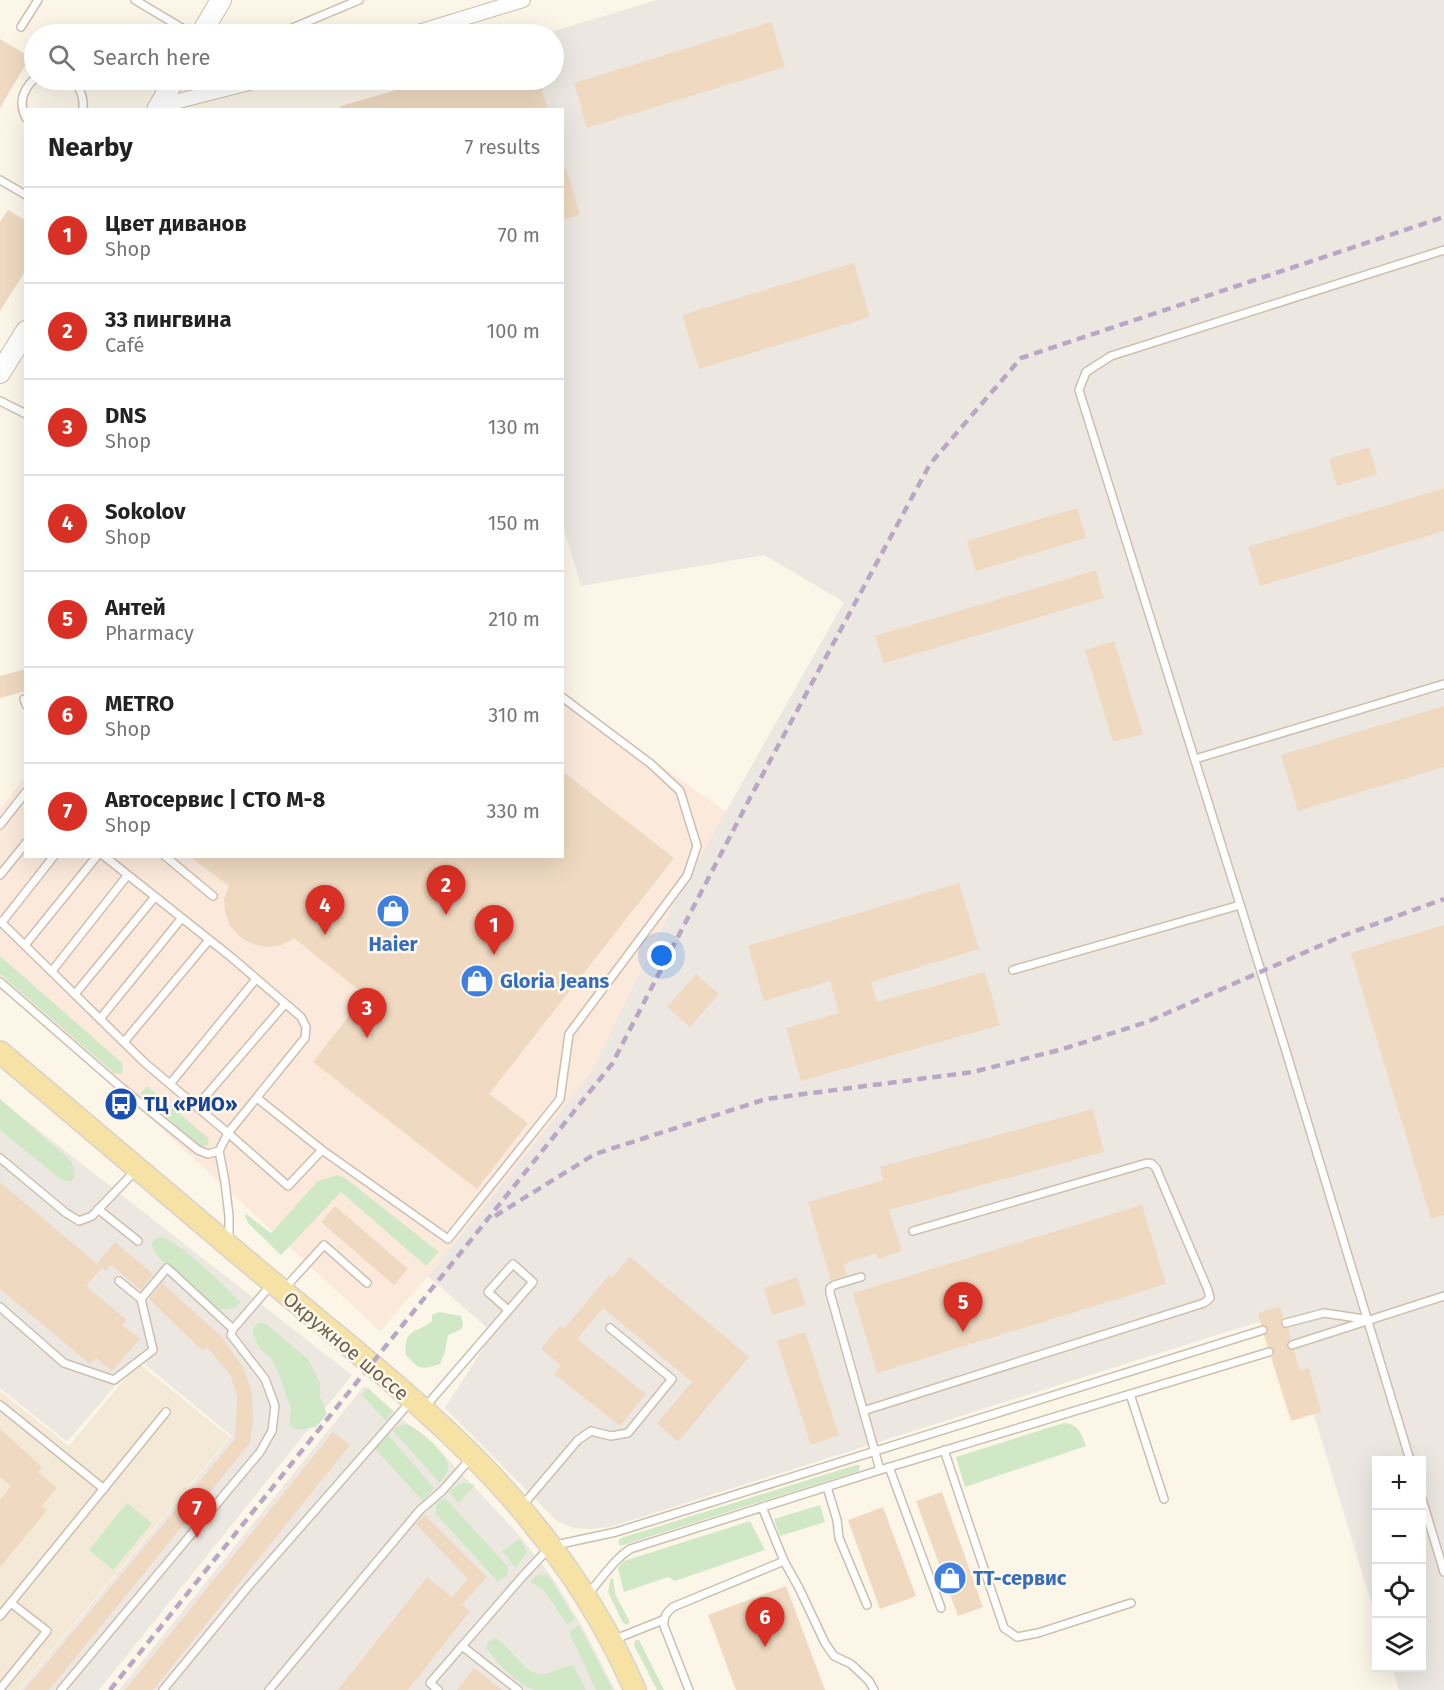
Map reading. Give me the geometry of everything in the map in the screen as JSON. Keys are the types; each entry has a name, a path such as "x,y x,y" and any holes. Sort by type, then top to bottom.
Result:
{"main road":[{"name":"Окружное шоссе","path":"0,1052 472,1456 551,1546 586,1597 635,1690"}],"street":[{"path":"207,24 221,0"},
{"path":"445,24 523,0"},
{"path":"158,108 168,90"},
{"path":"158,108 224,90"},
{"path":"3,362 24,334"}],"lane":[{"path":"21,27 38,0"},
{"path":"135,0 175,24"},
{"path":"302,24 359,0"},
{"path":"24,113 21,105 26,90"},
{"path":"81,90 83,108"},
{"path":"0,180 24,194"},
{"path":"1408,1456 1195,759 1079,390 1086,372 1111,356 1444,250"},
{"path":"0,401 24,413"},
{"path":"1195,759 1444,684"},
{"path":"257,1098 322,1150 448,1239 560,1099 569,1034 687,876 697,846 680,792 651,764 564,699"},
{"path":"0,825 24,795"},
{"path":"0,874 24,845"},
{"path":"52,858 1,922 124,1042 288,1186 322,1150"},
{"path":"25,945 95,858"},
{"path":"106,858 209,940 304,1022 306,1032 304,1038 228,1133 219,1151 229,1216 229,1246"},
{"path":"167,858 213,896"},
{"path":"52,971 127,876"},
{"path":"75,994 154,898"},
{"path":"1013,970 1240,905"},
{"path":"100,1019 181,919"},
{"path":"124,1042 209,940"},
{"path":"170,1084 256,979"},
{"path":"0,982 123,1089 198,1150 208,1154 219,1151"},
{"path":"197,1106 285,1004"},
{"path":"0,1158 66,1213 79,1221 92,1216 138,1168"},
{"path":"863,1411 1204,1304 1210,1298 1156,1168 1152,1164 1147,1163 913,1231"},
{"path":"99,1209 138,1241"},
{"path":"61,1690 260,1452 272,1431 275,1406 265,1379 235,1342 231,1335 233,1329 324,1245 367,1283"},
{"path":"163,1690 247,1588 508,1310 532,1282 513,1264 488,1292 508,1310"},
{"path":"141,1299 167,1268 233,1329"},
{"path":"861,1277 834,1285 830,1288 830,1293 880,1470"},
{"path":"0,1307 64,1363 114,1380 153,1350 141,1299 119,1281"},
{"path":"1292,1345 1444,1296"},
{"path":"1286,1323 1324,1313 1366,1320"},
{"path":"520,1508 578,1440 591,1431 611,1436 627,1433 672,1379 609,1328"},
{"path":"425,1690 551,1546 616,1532 1263,1330"},
{"path":"586,1597 616,1558 630,1549 944,1450 1269,1352"},
{"path":"1130,1394 1164,1499"},
{"path":"0,1405 104,1488"},
{"path":"0,1616 166,1412"},
{"path":"944,1450 1004,1628 1017,1637 1028,1635 1131,1603"},
{"path":"269,1690 420,1510 442,1491 472,1456"},
{"path":"889,1467 941,1608"},
{"path":"827,1487 837,1520 839,1538 867,1605"},
{"path":"762,1507 784,1561 825,1643 834,1656 851,1664 869,1681 874,1690"},
{"path":"1425,1510 1444,1572"},
{"path":"689,1690 664,1626 663,1620 666,1613 673,1607 784,1561"},
{"path":"0,1689 47,1631 11,1602"},
{"path":"611,1641 663,1620"},
{"path":"462,1646 518,1690"},
{"path":"430,1683 438,1690"}],"shaded area":[{"path":"657,0 1444,0 1444,1690 1399,1690 1393,1672 1426,1672 1426,1456 1372,1456 1372,1605 1283,1314 610,1527 573,1528 557,1521 445,1408 493,1333 428,1276 591,1073 675,902 844,602 764,555 581,586 564,529 564,108 427,108 420,90 564,90 564,28"},
{"path":"564,697 726,812 591,1073 428,1276 380,1331 0,979 0,810 24,777 24,858 564,858"},
{"path":"0,1100 352,1375 99,1690 20,1690 232,1436 138,1359 67,1442 0,1388"},
{"path":"138,1363 230,1437 19,1690 0,1690 0,1391 69,1446"},
{"path":"364,1386 445,1456 520,1536 554,1580 583,1628 615,1690 119,1690"}],"green space":[{"path":"0,956 122,1063 121,1074 114,1073 0,974"},
{"path":"147,1086 208,1138 209,1145 201,1147 140,1094"},
{"path":"0,1099 72,1162 75,1177 70,1182 60,1179 0,1130"},
{"path":"337,1175 345,1178 439,1252 426,1266 341,1192 281,1255 248,1223 246,1214 271,1233 318,1181"},
{"path":"163,1237 194,1258 241,1302 239,1305 230,1309 216,1308 203,1299 154,1251 152,1242 156,1238"},
{"path":"440,1312 461,1316 462,1329 448,1335 440,1364 428,1367 417,1366 406,1355 407,1340 412,1333 432,1321 432,1315"},
{"path":"258,1323 265,1323 308,1359 320,1383 320,1396 327,1414 316,1427 298,1430 289,1425 291,1409 278,1372 271,1358 260,1349 252,1332"},
{"path":"368,1388 393,1411 386,1421 362,1395"},
{"path":"1064,1423 1076,1427 1086,1446 965,1487 956,1457"},
{"path":"406,1424 431,1441 443,1454 448,1470 440,1483 393,1431 396,1427"},
{"path":"388,1435 434,1488 423,1501 374,1448 379,1440"},
{"path":"860,1465 859,1471 620,1546 618,1541 621,1538"},
{"path":"464,1482 474,1485 458,1503 450,1493 453,1488"},
{"path":"445,1498 508,1567 508,1574 498,1582 435,1513 437,1502"},
{"path":"127,1503 152,1523 113,1570 89,1550"},
{"path":"820,1505 825,1522 780,1536 774,1519"},
{"path":"750,1521 765,1550 675,1581 668,1577 624,1592 618,1568 624,1561"},
{"path":"521,1540 527,1552 516,1568 502,1551"},
{"path":"537,1575 546,1575 551,1579 575,1619 567,1624 543,1589 530,1582"},
{"path":"611,1577 616,1596 630,1622 627,1625 623,1623 608,1592"},
{"path":"579,1625 613,1690 596,1690 569,1632"},
{"path":"495,1638 534,1673 548,1673 573,1665 586,1690 535,1690 522,1684 501,1666 486,1647 488,1642"},
{"path":"636,1640 639,1640 664,1690 657,1690 634,1645"}],"building":[{"path":"771,22 785,67 587,128 574,83"},
{"path":"0,39 24,53 24,67 0,108"},
{"path":"396,90 542,90 547,108 341,108 341,106"},
{"path":"564,168 566,168 580,215 564,219"},
{"path":"8,210 24,220 24,273 0,311 0,222"},
{"path":"854,263 870,317 699,369 682,315"},
{"path":"1369,447 1377,474 1337,486 1329,459"},
{"path":"1444,488 1444,531 1260,586 1248,547"},
{"path":"1077,508 1086,538 976,571 967,541"},
{"path":"1096,570 1104,598 884,663 875,636"},
{"path":"1114,641 1143,734 1113,742 1085,650"},
{"path":"24,670 24,692 0,698 0,676"},
{"path":"1444,706 1444,767 1298,811 1281,755"},
{"path":"564,773 674,858 489,1094 528,1123 477,1189 313,1062 365,995 294,938 282,945 267,947 252,944 239,936 230,926 225,912 224,899 229,886 192,858 564,858"},
{"path":"959,883 979,949 871,982 877,1002 985,972 1000,1025 801,1081 786,1028 839,1013 830,981 764,1001 748,946"},
{"path":"1444,925 1444,1215 1431,1219 1351,953"},
{"path":"696,974 719,994 690,1027 667,1007"},
{"path":"1093,1109 1104,1152 889,1210 902,1251 878,1259 876,1253 844,1264 847,1275 831,1280 808,1202 883,1180 880,1167"},
{"path":"0,1182 102,1268 86,1286 127,1320 122,1325 140,1339 112,1371 96,1358 90,1364 0,1289"},
{"path":"1142,1205 1166,1284 877,1373 853,1293"},
{"path":"335,1206 408,1269 394,1285 321,1222"},
{"path":"115,1242 153,1274 141,1290 111,1265 106,1271 97,1263"},
{"path":"630,1257 749,1357 678,1442 657,1423 692,1382 603,1308 577,1339 646,1394 620,1426 554,1374 561,1365 541,1349 560,1326 564,1329 609,1275 612,1278"},
{"path":"797,1277 806,1305 772,1315 764,1288"},
{"path":"162,1283 221,1336 243,1367 252,1392 253,1422 250,1443 49,1690 24,1690 235,1439 237,1397 231,1376 207,1347 203,1351 150,1300"},
{"path":"1280,1306 1284,1318 1281,1325 1288,1328 1291,1339 1287,1347 1294,1350 1300,1370 1309,1368 1321,1412 1291,1421 1271,1357 1274,1350 1268,1347 1264,1335 1268,1329 1261,1325 1258,1313"},
{"path":"805,1332 839,1435 811,1445 777,1341"},
{"path":"0,1429 42,1467 38,1472 57,1488 42,1506 47,1510 0,1567 0,1500 11,1486 0,1477"},
{"path":"333,1432 350,1445 153,1690 125,1690"},
{"path":"942,1492 983,1607 958,1616 916,1501"},
{"path":"883,1507 916,1596 880,1609 848,1520"},
{"path":"425,1515 487,1577 462,1605 470,1611 408,1690 338,1690 427,1577 452,1597 468,1579 416,1524"},
{"path":"786,1586 825,1690 736,1690 708,1615"},
{"path":"474,1668 502,1690 457,1690"}],"railway":[{"path":"110,1690 612,1064 750,798 930,464 1021,358 1444,217"},
{"path":"495,1216 595,1154 766,1099 973,1072 1063,1049 1147,1022 1342,936 1444,899"}],"place":[{"name":"Haier","path":"393,911"},
{"name":"33 пингвина","path":"446,915"},
{"name":"Sokolov","path":"325,935"},
{"name":"Цвет диванов","path":"494,955"},
{"name":"Gloria Jeans","path":"477,981"},
{"name":"DNS","path":"367,1038"},
{"name":"ТЦ «РИО»","path":"121,1104"},
{"name":"Антей","path":"963,1332"},
{"name":"Автосервис | СТО М-8","path":"197,1538"},
{"name":"ТТ-сервис","path":"950,1578"},
{"name":"METRO","path":"765,1647"}]}
